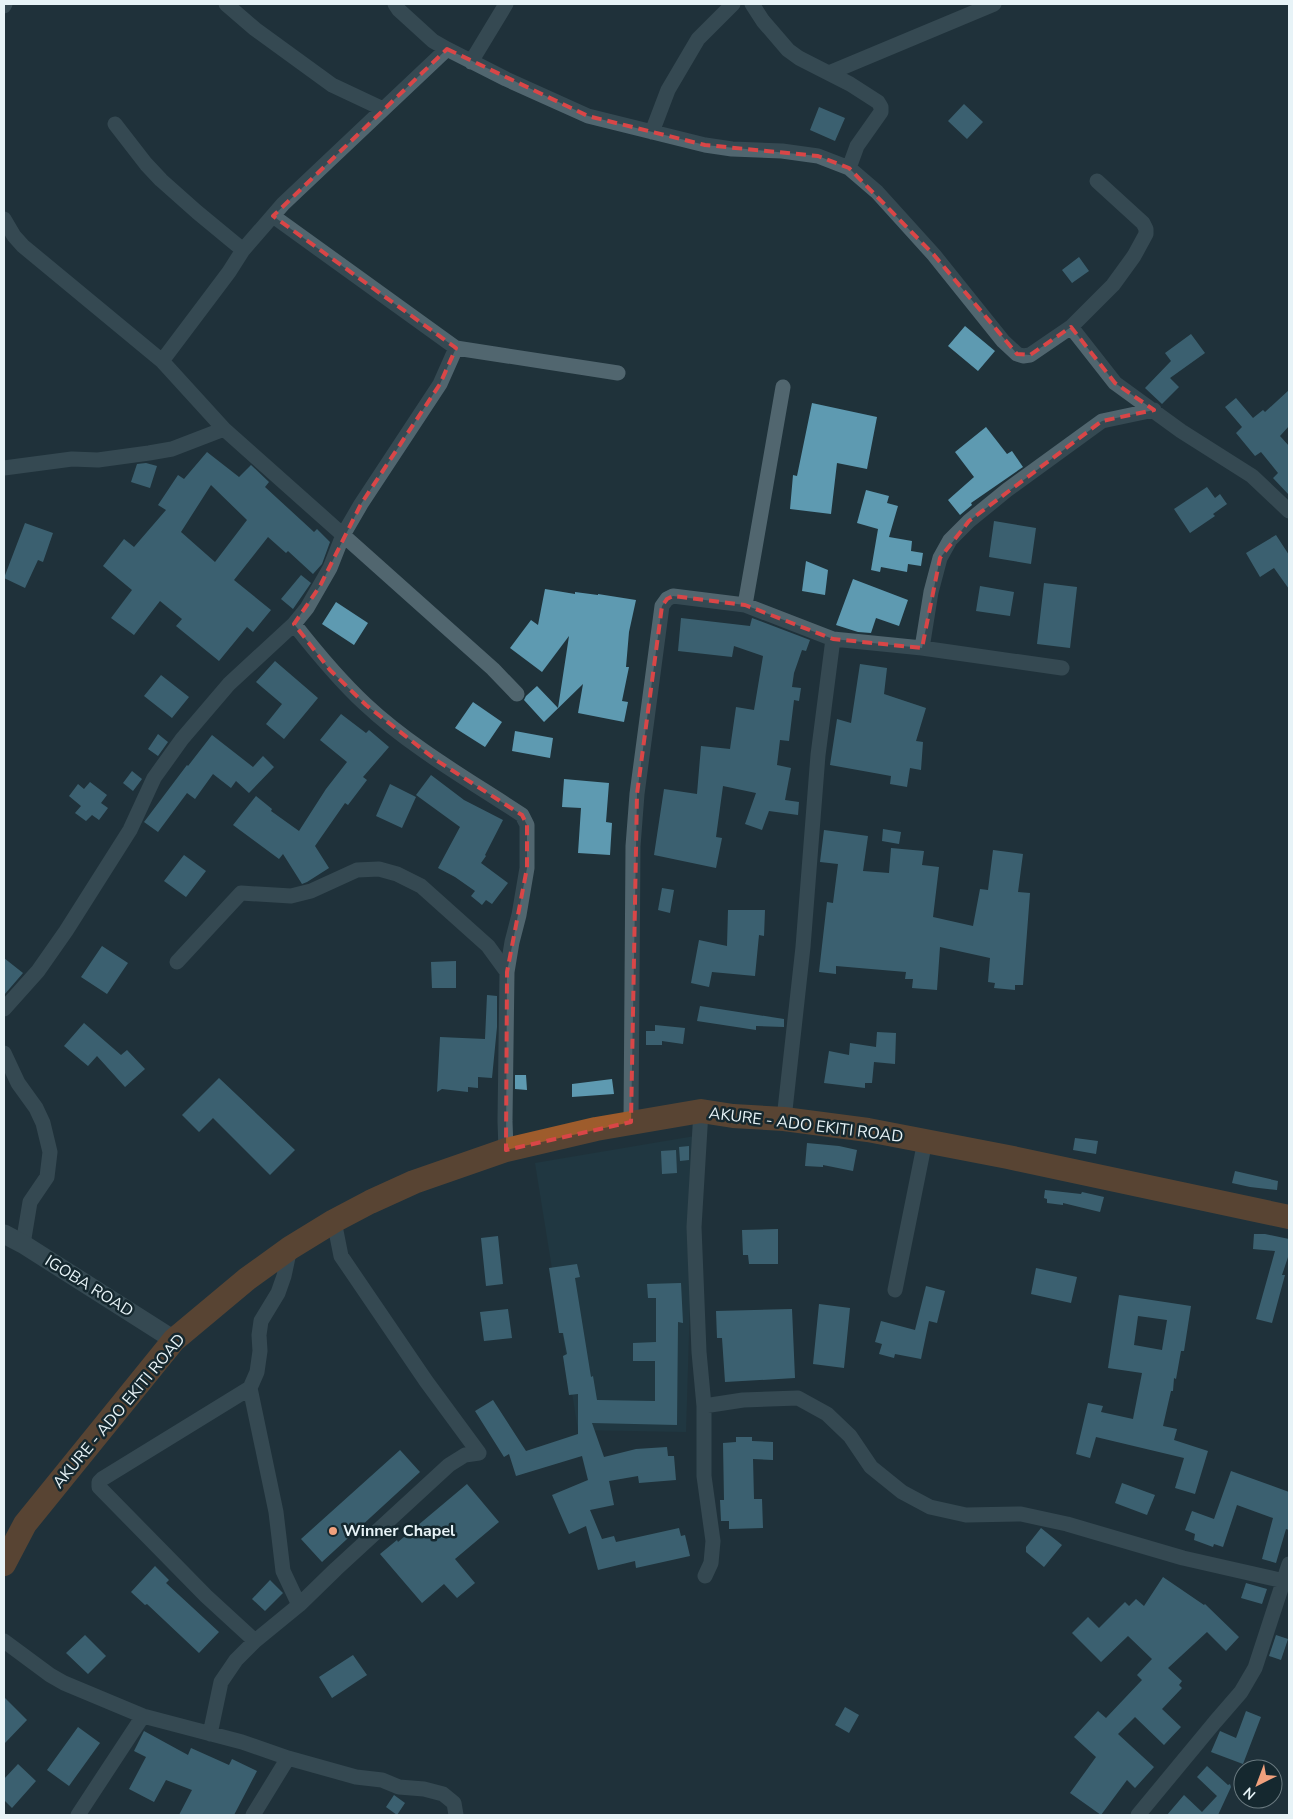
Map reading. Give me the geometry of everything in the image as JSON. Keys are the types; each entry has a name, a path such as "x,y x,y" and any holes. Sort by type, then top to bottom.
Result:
{"main road":[{"name":"AKURE - ADO EKITI ROAD","path":"4,1564 25,1524 174,1340 247,1279 290,1248 334,1220 370,1202 414,1182 506,1150 631,1122 701,1111 868,1130 1289,1216"}],"street":[{"path":"226,4 254,29 332,85 383,109"},
{"path":"395,4 399,10 433,41 447,50 588,116 704,145 732,149 782,151 818,156 849,168 877,192 934,255 1003,341 1017,354 1023,356 1030,355 1072,327 1112,285 1134,256 1146,234 1143,223 1097,181"},
{"path":"471,62 506,4"},
{"path":"652,132 668,90 698,40 733,4"},
{"path":"752,4 763,21 788,50 878,102 881,107 881,112 857,146 849,168"},
{"path":"829,73 994,4"},
{"path":"162,361 229,272 243,250 293,194 447,50"},
{"path":"115,124 161,180 243,250"},
{"path":"273,216 456,348 618,373"},
{"path":"4,219 14,236 23,246 162,361 224,429 493,669 517,694"},
{"path":"1072,327 1115,383 1181,431 1252,476 1289,511"},
{"path":"4,1009 38,971 66,931 130,830 154,778 182,738 229,684 294,624 307,608 320,586 343,535 361,504 440,384 456,348"},
{"path":"745,605 783,387"},
{"path":"922,648 931,592 940,558 950,540 962,527 1007,490 1102,421 1154,410"},
{"path":"4,468 72,459 98,460 172,449 224,429"},
{"path":"631,1122 633,846 637,794 662,606 667,599 673,596 745,605 833,639 922,648 1062,668"},
{"path":"294,624 330,670 366,706 436,760 522,815 527,825 527,868 520,915 512,942 507,972 506,1150"},
{"path":"784,1119 806,921 818,755 833,639"},
{"path":"177,962 241,893 290,896 311,892 357,870 379,870 396,874 421,886 488,946 507,972"},
{"path":"4,1053 18,1083 36,1108 43,1123 50,1152 47,1177 30,1202 23,1244"},
{"path":"701,1111 694,1227 699,1352 704,1406 704,1476 713,1541 711,1563 705,1576"},
{"path":"895,1290 925,1141"},
{"path":"210,1734 220,1682 236,1660 255,1641 299,1605 449,1465 465,1455 479,1454 426,1381 341,1256 334,1220"},
{"name":"IGOBA ROAD","path":"4,1234 23,1244 174,1340"},
{"path":"255,1641 206,1596 99,1487 99,1482 102,1478 250,1388 257,1372 260,1352 259,1335 262,1321 278,1293 290,1248"},
{"path":"250,1388 276,1512 283,1571 299,1605"},
{"path":"704,1406 744,1400 798,1398 827,1414 850,1436 871,1467 902,1492 930,1507 966,1515 1021,1514 1067,1524 1183,1558 1284,1580"},
{"path":"1138,1815 1241,1692 1254,1668 1289,1564"},
{"path":"4,1641 64,1683 143,1716 356,1777 382,1780 399,1787 424,1789 443,1794 454,1803 456,1815"},
{"path":"78,1815 143,1716"},
{"path":"253,1815 288,1758"}],"highlighted area":[{"path":"447,49 588,116 705,145 818,156 849,168 934,255 1017,354 1030,355 1071,327 1115,383 1154,410 1102,421 969,521 940,558 922,648 833,639 745,605 673,596 667,599 662,606 637,794 631,1122 506,1150 507,972 527,868 527,825 522,815 436,760 366,705 330,670 294,624 320,586 361,504 440,384 456,348 273,216"}],"shaded area":[{"path":"695,1136 686,1432 578,1430 535,1163"}],"building":[{"path":"964,104 983,122 967,139 948,121"},
{"path":"819,107 845,118 835,141 810,130"},
{"path":"1079,257 1089,271 1072,283 1062,270"},
{"path":"965,326 995,351 978,371 948,346"},
{"path":"1191,334 1205,353 1170,378 1179,387 1162,404 1145,388 1171,361 1165,353"},
{"path":"1289,390 1289,426 1280,436 1289,446 1289,495 1273,478 1278,473 1261,452 1255,456 1236,433 1242,427 1225,407 1236,398 1253,418 1263,410 1265,412"},
{"path":"812,403 877,417 867,469 837,463 831,514 790,509 793,475 797,476"},
{"path":"986,427 1007,454 1012,451 1023,467 971,503 972,505 960,515 948,500 974,477 955,452"},
{"path":"207,452 239,477 251,465 269,482 265,487 314,532 317,529 330,542 322,564 313,574 288,551 286,553 268,537 234,580 271,610 253,632 247,627 219,661 176,626 182,619 160,601 134,635 111,618 132,590 103,566 124,539 134,547 166,510 158,505 178,475 184,479","holes":["211,485 247,520 215,562 181,532"]},
{"path":"146,463 157,466 150,488 131,482 137,464"},
{"path":"1207,487 1215,498 1220,494 1227,504 1213,514 1215,516 1190,533 1174,509"},
{"path":"866,490 889,496 887,503 898,506 889,537 912,541 911,551 923,553 921,566 908,564 907,572 881,567 880,572 871,570 878,529 857,523"},
{"path":"994,521 1036,528 1031,564 989,557"},
{"path":"25,523 53,533 43,562 38,560 25,588 4,578"},
{"path":"1276,535 1289,555 1289,589 1274,568 1260,577 1246,553"},
{"path":"806,561 828,570 825,595 802,591"},
{"path":"301,575 311,583 293,609 281,599"},
{"path":"853,579 908,600 899,626 876,618 871,633 858,632 836,625"},
{"path":"1044,583 1077,587 1070,648 1037,644"},
{"path":"980,586 1014,592 1010,616 976,611"},
{"path":"545,589 636,600 629,632 626,667 629,667 622,701 628,702 624,722 578,713 583,684 544,722 524,700 537,686 558,708 569,636 542,672 510,648 531,620 538,625"},
{"path":"336,602 368,623 354,645 322,624"},
{"path":"681,618 750,626 752,618 810,640 806,651 802,650 794,673 792,687 801,688 799,701 794,700 789,741 780,740 777,765 791,768 785,800 799,802 798,815 769,811 762,830 745,824 756,793 723,786 716,837 722,838 716,868 654,855 664,789 697,794 701,746 730,749 736,707 754,710 763,656 734,646 732,657 678,651"},
{"path":"275,661 318,698 284,739 266,724 282,704 256,682"},
{"path":"860,664 887,668 884,694 926,708 916,741 923,742 921,770 910,768 907,787 890,784 891,776 830,765 837,719 851,723"},
{"path":"161,675 189,697 172,718 144,696"},
{"path":"473,702 502,722 485,747 455,728"},
{"path":"341,714 366,733 369,730 389,747 363,777 367,780 348,805 345,803 315,846 329,868 302,884 283,854 279,859 233,825 256,796 272,809 271,811 299,831 326,789 347,762 320,740"},
{"path":"515,731 553,738 550,758 512,751"},
{"path":"158,734 168,742 158,756 148,749"},
{"path":"212,735 253,767 263,756 274,767 249,793 236,781 231,788 213,774 195,799 187,793 158,832 144,822"},
{"path":"132,771 142,779 133,791 123,783"},
{"path":"431,775 464,800 503,820 481,863 508,883 492,904 486,900 482,905 471,896 475,891 438,868 460,827 416,795"},
{"path":"564,779 609,783 606,822 612,823 610,855 578,853 581,808 562,807"},
{"path":"90,782 107,795 101,803 108,808 99,820 92,815 86,821 75,813 81,806 69,796 78,784 84,789"},
{"path":"390,784 416,797 402,828 376,816"},
{"path":"883,829 901,832 899,844 882,841"},
{"path":"824,830 868,836 863,871 889,873 891,848 924,851 922,865 939,867 933,917 973,926 980,889 988,890 993,850 1023,854 1018,892 1030,893 1023,985 1015,985 1015,990 994,988 995,983 988,982 990,958 940,947 937,990 912,988 913,979 905,979 906,972 836,966 836,974 819,972 827,902 833,903 838,864 820,862"},
{"path":"184,855 206,871 186,897 164,881"},
{"path":"662,888 674,890 670,913 658,910"},
{"path":"728,910 765,910 764,936 759,935 755,976 712,972 709,987 691,983 699,940 727,946"},
{"path":"102,946 128,963 107,994 81,977"},
{"path":"4,958 23,973 4,995"},
{"path":"456,961 456,988 432,988 431,962"},
{"path":"487,995 497,996 497,1027 492,1078 478,1077 478,1088 468,1087 468,1092 442,1089 437,1092 440,1037 485,1039"},
{"path":"700,1006 784,1019 784,1027 756,1026 756,1030 697,1021"},
{"path":"84,1023 121,1055 127,1050 145,1069 125,1087 97,1056 88,1066 64,1046"},
{"path":"655,1025 685,1028 683,1044 662,1041 662,1045 646,1045 646,1031 655,1031"},
{"path":"877,1032 896,1033 895,1064 874,1062 872,1083 865,1083 865,1088 824,1083 829,1051 849,1055 850,1043 876,1047"},
{"path":"515,1075 526,1075 527,1090 515,1089"},
{"path":"219,1078 295,1150 270,1175 213,1118 199,1132 182,1115"},
{"path":"612,1079 614,1094 572,1097 572,1084"},
{"path":"1075,1138 1098,1141 1096,1154 1073,1150"},
{"path":"807,1143 857,1150 853,1171 823,1165 823,1167 805,1166"},
{"path":"689,1146 689,1160 680,1161 679,1147"},
{"path":"676,1150 677,1173 662,1174 661,1151"},
{"path":"1235,1171 1278,1181 1277,1190 1232,1183"},
{"path":"1045,1190 1081,1194 1082,1192 1104,1197 1100,1212 1063,1203 1063,1205 1047,1203 1047,1199 1044,1198"},
{"path":"778,1229 778,1264 749,1264 748,1255 743,1255 742,1230"},
{"path":"1254,1234 1265,1234 1289,1239 1289,1254 1282,1275 1285,1275 1272,1323 1256,1319 1275,1251 1253,1249"},
{"path":"498,1236 503,1284 486,1286 481,1238"},
{"path":"577,1264 580,1277 575,1278 591,1377 593,1376 597,1400 655,1401 655,1361 633,1361 633,1343 656,1342 656,1298 648,1298 647,1284 681,1283 683,1323 678,1322 677,1425 592,1423 604,1457 636,1449 667,1447 668,1456 674,1456 676,1480 639,1483 638,1476 609,1481 614,1505 590,1510 602,1539 614,1536 616,1542 679,1528 681,1536 685,1535 690,1556 636,1568 635,1561 598,1570 586,1526 569,1534 552,1495 588,1480 582,1456 516,1476 509,1454 504,1457 475,1411 493,1400 526,1451 578,1434 578,1394 569,1395 563,1356 567,1354 563,1333 559,1333 549,1268"},
{"path":"1036,1268 1077,1277 1071,1303 1031,1294"},
{"path":"926,1286 945,1291 937,1323 929,1321 921,1359 895,1354 894,1358 879,1354 882,1344 875,1342 881,1321 915,1330"},
{"path":"1119,1295 1191,1306 1184,1351 1181,1351 1176,1379 1174,1378 1173,1391 1171,1391 1163,1426 1177,1429 1174,1440 1208,1451 1195,1494 1175,1488 1184,1458 1096,1437 1090,1458 1076,1454 1088,1403 1103,1406 1101,1412 1133,1419 1142,1373 1108,1368","holes":["1138,1316 1167,1320 1162,1350 1134,1345"]},
{"path":"819,1304 850,1308 844,1368 813,1364"},
{"path":"508,1309 512,1338 484,1341 480,1312"},
{"path":"792,1309 795,1378 725,1382 722,1338 717,1338 716,1311"},
{"path":"736,1437 752,1437 752,1441 773,1442 773,1460 753,1459 754,1499 762,1499 763,1528 729,1529 729,1521 721,1521 720,1500 724,1500 723,1443 736,1442"},
{"path":"400,1450 420,1472 322,1562 301,1539"},
{"path":"1231,1471 1289,1492 1289,1530 1286,1529 1276,1563 1262,1559 1273,1518 1237,1505 1223,1547 1214,1544 1213,1547 1194,1540 1195,1534 1185,1530 1192,1511 1214,1519"},
{"path":"1122,1483 1155,1495 1147,1515 1115,1503"},
{"path":"467,1484 499,1522 455,1559 475,1583 457,1598 444,1584 422,1603 380,1554 397,1540 398,1542"},
{"path":"1041,1528 1062,1545 1044,1567 1026,1552 1026,1547"},
{"path":"155,1566 169,1580 166,1583 219,1632 199,1653 147,1604 145,1605 131,1592"},
{"path":"1163,1577 1205,1604 1239,1637 1226,1651 1207,1632 1168,1668 1182,1681 1179,1685 1182,1688 1162,1709 1181,1727 1164,1745 1135,1717 1118,1734 1154,1767 1135,1788 1127,1780 1101,1815 1070,1793 1096,1757 1074,1737 1098,1711 1106,1718 1142,1680 1137,1675 1152,1659 1128,1636 1101,1662 1072,1633 1088,1617 1099,1628 1125,1602 1129,1606 1136,1599 1144,1606"},
{"path":"270,1580 283,1593 265,1611 252,1599"},
{"path":"1246,1583 1267,1589 1262,1604 1241,1598"},
{"path":"85,1635 106,1656 88,1674 66,1653"},
{"path":"1276,1635 1288,1639 1281,1660 1269,1656"},
{"path":"353,1655 367,1675 332,1698 319,1677"},
{"path":"4,1697 27,1720 4,1744"},
{"path":"845,1707 859,1715 849,1733 835,1725"},
{"path":"1246,1711 1261,1717 1245,1759 1233,1760 1211,1752 1220,1731 1236,1738"},
{"path":"78,1727 100,1743 69,1786 47,1770"},
{"path":"144,1731 188,1755 191,1748 229,1765 232,1759 257,1771 234,1815 179,1815 192,1790 166,1780 154,1802 129,1789 146,1757 134,1751"},
{"path":"18,1764 36,1781 12,1808 4,1800 4,1779"},
{"path":"1207,1766 1228,1785 1230,1784 1231,1787 1218,1815 1167,1815 1184,1795 1202,1812 1217,1796 1197,1777"},
{"path":"394,1795 405,1803 397,1815 386,1807"}],"place":[{"name":"Winner Chapel","path":"333,1531"}]}
